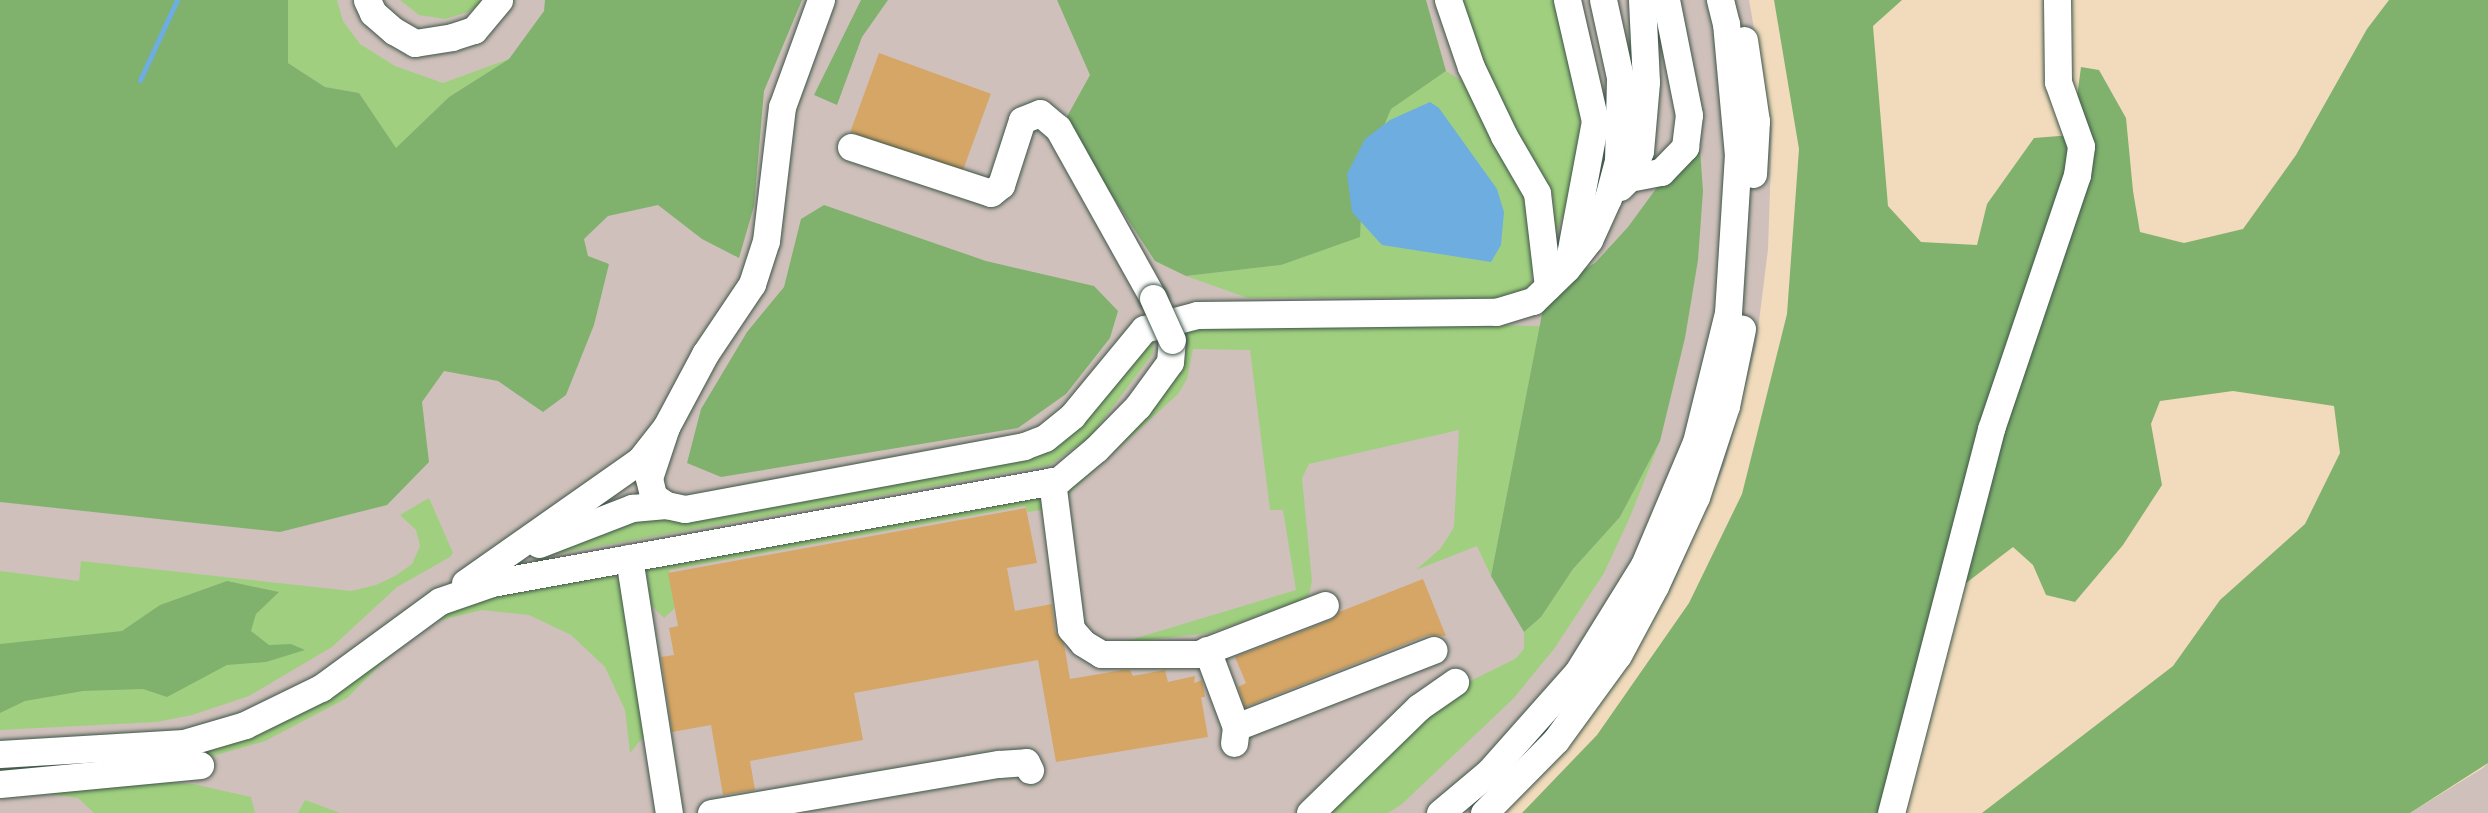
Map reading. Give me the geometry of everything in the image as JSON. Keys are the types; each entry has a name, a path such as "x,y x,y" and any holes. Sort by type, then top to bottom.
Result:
{"street":[{"path":"367,0 373,13 394,31 415,43 452,37 474,30 499,0"},
{"path":"666,506 653,496 649,478 666,427 705,354 752,284 766,241 782,107 821,0"},
{"path":"1448,0 1472,67 1504,136 1537,193 1558,277"},
{"path":"1567,0 1595,121 1596,194"},
{"path":"503,557 632,508 666,506 685,509 1024,446 1045,438 1072,416 1144,329 1197,315 1496,312 1533,301 1558,277 1589,240 1596,194 1605,157 1607,86 1589,0"},
{"path":"1596,194 1618,161 1620,77 1603,0"},
{"path":"1629,178 1640,151 1645,93 1641,0"},
{"path":"1596,194 1629,178 1661,172 1684,147 1689,115 1666,0"},
{"path":"1440,813 1489,772 1576,673 1644,566 1696,442 1728,313 1737,167 1726,24 1720,0"},
{"path":"1484,813 1556,740 1618,655 1655,586 1696,497 1726,406 1745,310 1756,122 1738,0"},
{"path":"1892,813 1991,429 2077,175 2081,147 2058,82 2057,0"},
{"path":"440,602 492,583 1052,482 1059,480 1096,449 1138,406 1170,362 1172,340 1153,298 1058,128 1040,113 1022,120 1001,185 991,193 851,147"},
{"path":"0,754 184,743 245,725 321,688 640,460 666,427"},
{"path":"1052,482 1071,629 1083,643 1101,654 1129,656 1198,654 1325,604"},
{"path":"629,558 669,813"},
{"path":"1207,650 1235,735 1434,650"},
{"path":"1310,813 1419,707 1455,682"},
{"path":"711,813 999,764 1026,762 1030,770"},
{"path":"0,784 200,765"}],"shaded area":[{"path":"0,0 1749,0 1772,130 1768,249 1756,346 1725,464 1673,584 1617,673 1498,813 0,813"},
{"path":"2488,763 2488,813 2410,813 2483,768"}],"green space":[{"path":"0,0 288,0 288,63 325,87 359,93 396,148 449,97 509,59 544,11 545,0 802,0 764,91 754,206 739,258 702,239 658,205 608,216 584,239 588,256 609,264 594,325 566,395 543,412 498,381 444,371 422,402 429,462 387,505 280,532 0,502"},
{"path":"288,0 337,0 343,21 360,44 395,66 443,83 509,59 449,97 396,149 359,93 325,87 288,63"},
{"path":"400,0 486,0 468,12 445,19 419,15"},
{"path":"861,0 888,0 862,37 837,105 814,95"},
{"path":"1057,0 1426,0 1446,71 1391,109 1363,175 1360,237 1281,265 1186,276 1155,261 1064,122 1090,75"},
{"path":"1459,0 1558,0 1580,101 1581,169 1554,239 1553,196 1492,88"},
{"path":"1774,0 1902,0 1873,26 1888,206 1921,242 1977,245 1987,204 2034,138 2072,135 2081,67 2099,70 2126,118 2133,191 2140,232 2184,243 2243,229 2296,155 2367,29 2389,0 2488,0 2488,763 2410,813 1982,813 2173,666 2220,600 2305,524 2340,453 2334,406 2233,391 2160,401 2151,424 2162,485 2123,545 2075,602 2046,595 2033,565 2013,547 1957,590 1886,813 1522,813 1597,735 1689,603 1742,494 1787,314 1799,149"},
{"path":"1446,71 1462,81 1510,161 1530,207 1533,262 1531,286 1506,298 1248,298 1186,276 1281,265 1363,175 1391,108"},
{"path":"1700,149 1703,191 1698,260 1685,338 1660,441 1620,517 1573,569 1541,617 1524,632 1491,576 1543,309 1573,276 1595,263 1628,227 1680,156"},
{"path":"824,205 986,261 1094,286 1118,311 1110,338 1066,394 1018,428 721,477 687,463 701,409 747,332 784,287 801,219"},
{"path":"1204,320 1540,326 1491,576 1477,546 1416,570 1441,548 1454,527 1459,430 1309,464 1302,478 1312,581 1309,595 1304,599 1210,633 1120,643 1296,590 1283,510 1270,510 1250,350 1193,349 1187,379 1178,394 1066,496 1069,479 1087,463 1176,330"},
{"path":"1154,335 1153,353 1091,436 1050,465 545,556 635,522 648,510 1028,452"},
{"path":"1660,441 1630,517 1604,573 1554,649 1513,699 1402,804 1388,813 1322,813 1458,687 1515,659 1524,649 1524,632 1541,617 1573,569 1620,517"},
{"path":"1034,493 1047,509 1028,512 1025,506 669,570 675,608 664,618 651,605 646,569 653,559"},
{"path":"429,498 453,553 450,557 397,587 332,647 249,696 192,715 157,722 0,730 0,571 79,581 81,561 351,591 376,585 412,564 420,546 416,530 400,515"},
{"path":"603,569 622,582 644,736 630,753 625,710 605,667 571,635 529,615 482,610 437,621 398,647 347,698 265,741 199,760 206,748 392,641 475,597"},
{"path":"227,581 279,592 256,614 251,631 269,645 291,644 305,650 266,662 227,665 167,697 143,689 83,691 25,701 0,713 0,644 122,631 160,605"},
{"path":"126,779 193,784 251,797 255,813 94,813 78,798 21,790"},
{"path":"305,800 340,813 298,813"}],"water":[{"path":"1430,102 1439,108 1497,189 1504,212 1501,245 1491,262 1382,245 1352,212 1347,174 1365,139 1390,120"}],"building":[{"path":"879,53 991,94 962,173 850,132"},
{"path":"1026,508 1037,563 1007,568 1015,611 1052,604 1055,631 1064,644 1070,679 1123,670 1130,670 1133,676 1165,670 1168,682 1195,676 1194,683 1202,680 1205,697 1201,697 1208,737 1056,762 1038,660 854,693 863,740 750,761 755,790 723,795 711,725 672,732 661,657 674,655 669,628 678,626 668,573"},
{"path":"1423,579 1446,636 1428,635 1245,707 1238,687 1246,683 1235,657 1331,620 1339,612"}],"waterway":[{"path":"140,80 177,0"}]}
